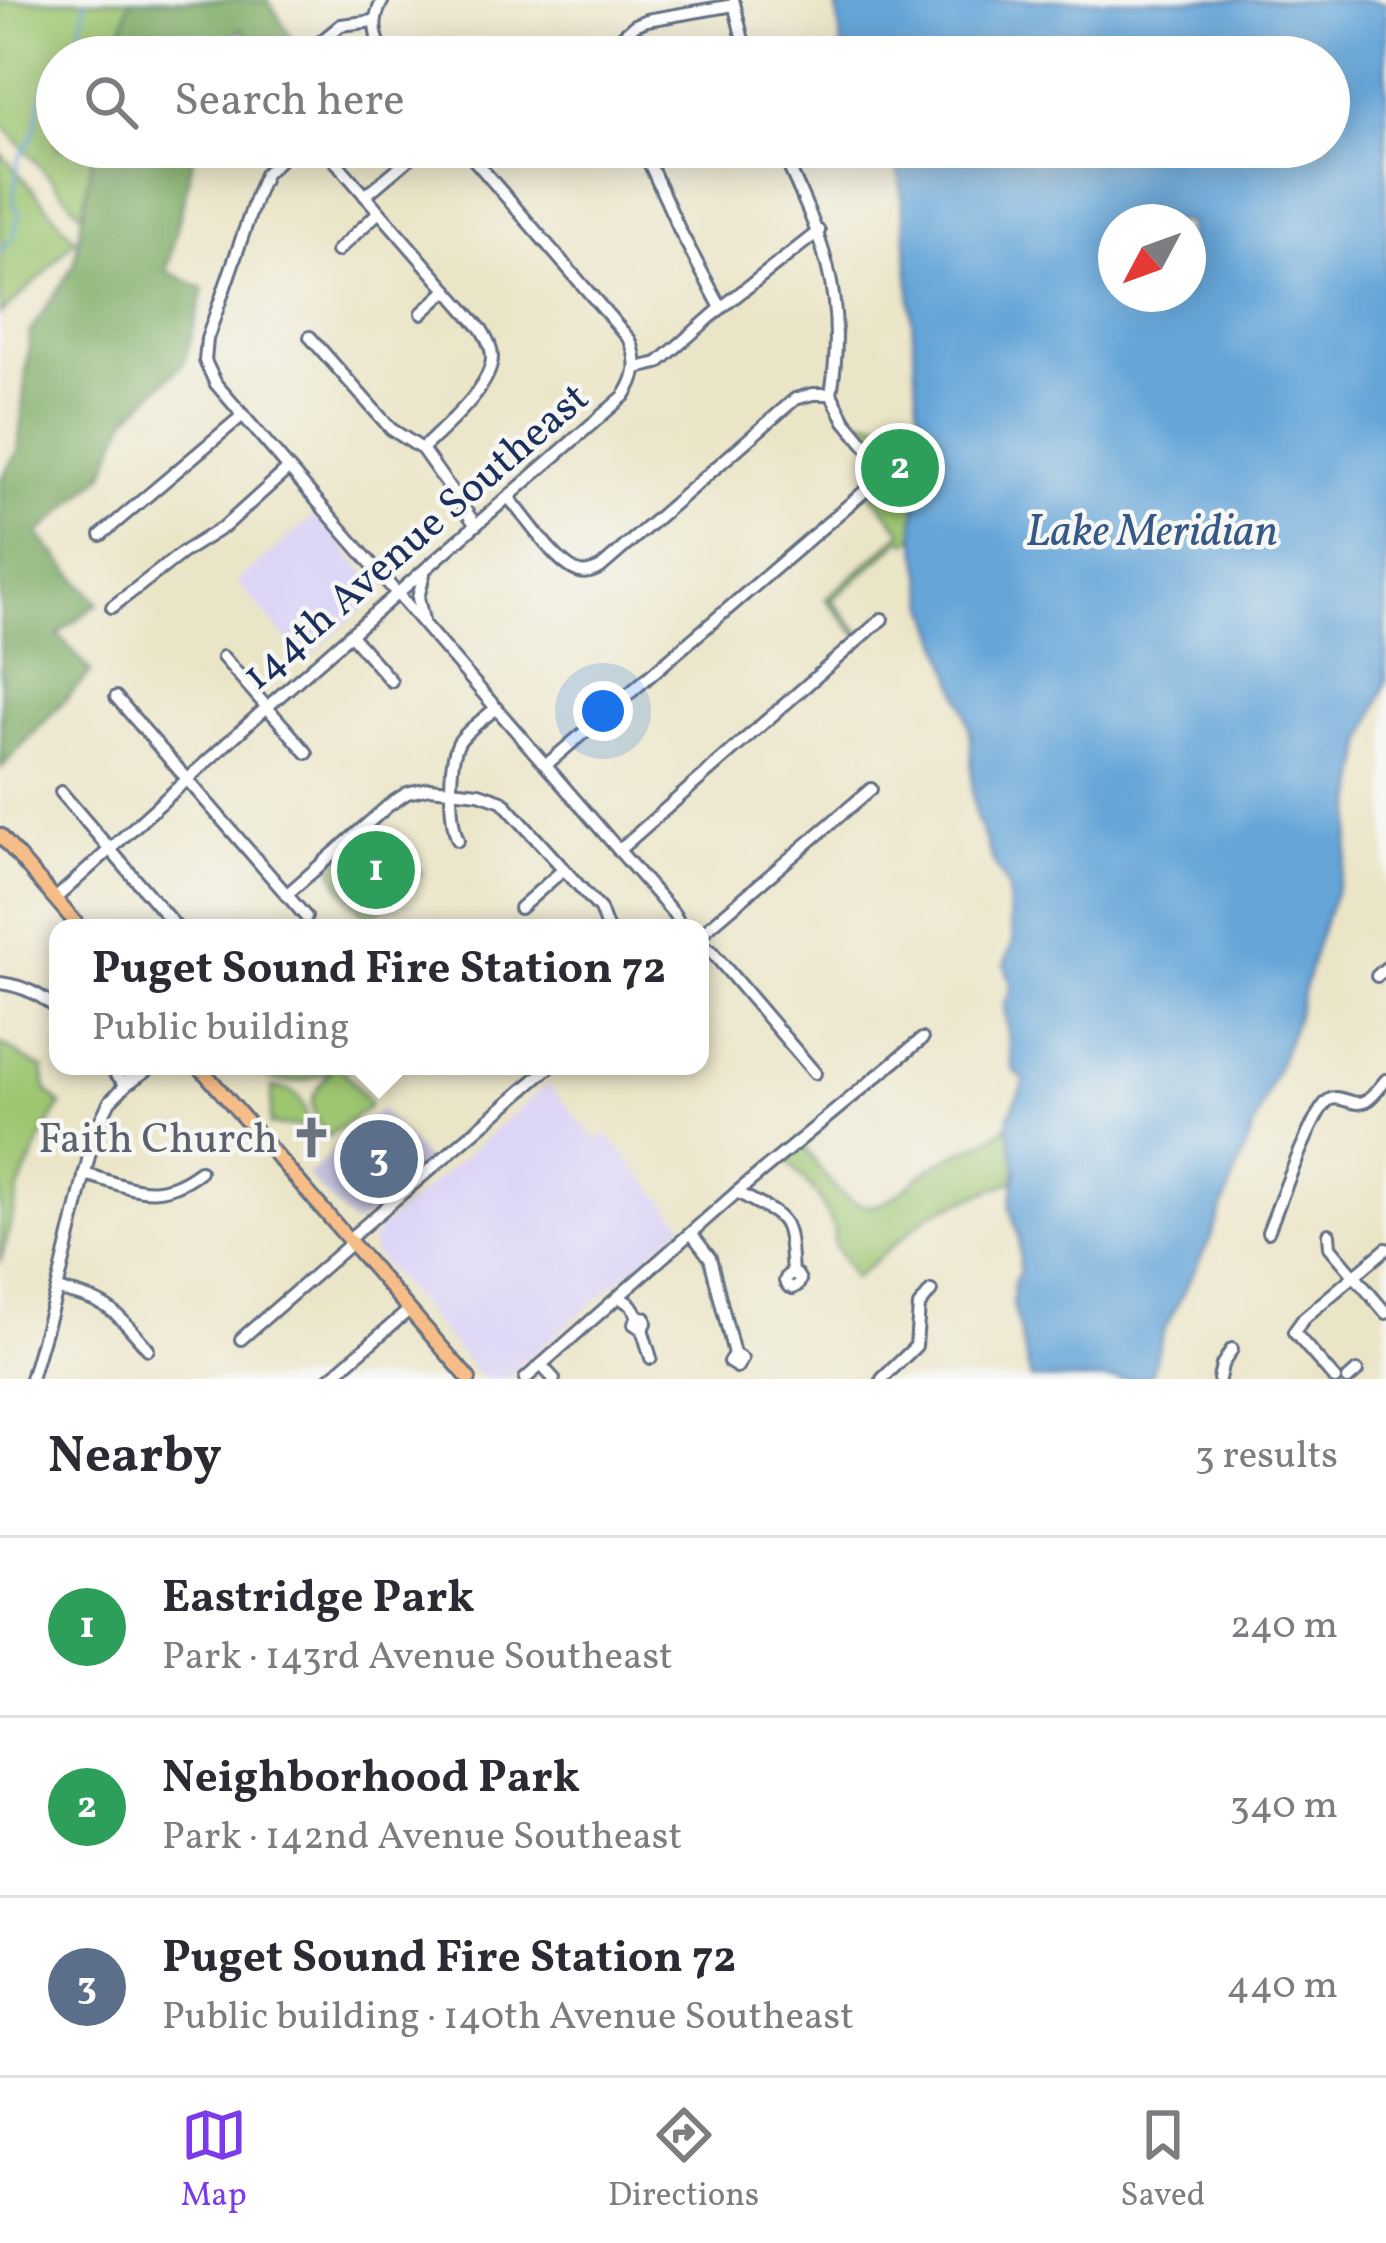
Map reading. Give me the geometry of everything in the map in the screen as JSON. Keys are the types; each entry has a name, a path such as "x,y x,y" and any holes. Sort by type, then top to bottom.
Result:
{"main road":[{"path":"0,835 72,919"},
{"path":"208,1075 469,1379"}],"street":[{"path":"377,36 374,21 383,0"},
{"path":"622,36 647,20 734,3 742,36"},
{"path":"327,36 342,24 374,21"},
{"path":"271,168 265,174 207,339 205,361 216,384 677,919"},
{"path":"341,168 489,343 492,364 477,392 422,449"},
{"path":"365,196 398,168"},
{"path":"481,168 617,323 636,353 637,368"},
{"path":"652,168 721,308"},
{"path":"546,765 874,481 874,454 845,421 831,394 837,330 832,280 819,231 790,168"},
{"path":"337,251 380,212"},
{"name":"144th Avenue Southeast","path":"55,898 624,396 637,368 658,362 819,231"},
{"path":"422,313 447,290"},
{"path":"310,337 391,429 422,449 475,524"},
{"path":"508,498 562,560 581,573 599,568 795,399 831,394"},
{"path":"101,535 243,415"},
{"path":"112,607 225,526 288,469"},
{"path":"427,628 418,591 431,562"},
{"path":"619,850 882,620"},
{"path":"350,634 391,681"},
{"path":"223,657 307,753"},
{"path":"116,697 306,917"},
{"path":"458,840 452,820 453,760 460,742 496,708"},
{"path":"286,895 399,797 422,788 453,790 493,795 502,801 604,919"},
{"path":"709,927 871,789"},
{"path":"62,793 169,919"},
{"path":"520,908 564,869"},
{"path":"709,950 815,1073"},
{"path":"0,983 29,990 49,1002"},
{"path":"525,1379 737,1192 922,1040"},
{"path":"118,1075 127,1085"},
{"path":"127,1085 132,1075"},
{"path":"31,1379 102,1113 141,1075"},
{"path":"241,1339 540,1075"},
{"path":"1268,1232 1324,1104 1336,1098 1355,1104 1368,1100 1386,1080"},
{"path":"84,1174 153,1192 176,1187 200,1171"},
{"path":"737,1192 787,1225 792,1273"},
{"path":"691,1233 710,1258 734,1354"},
{"path":"1329,1234 1330,1247 1386,1313"},
{"path":"1335,1379 1294,1332 1304,1318 1386,1249"},
{"path":"57,1290 100,1301 148,1349"},
{"path":"882,1379 916,1346 919,1306 931,1291"},
{"path":"619,1297 631,1305 652,1358"},
{"path":"329,1379 410,1310"},
{"path":"1219,1378 1232,1349"},
{"path":"541,1365 554,1379"}],"shaded area":[{"path":"316,514 382,592 305,660 237,582"},
{"path":"548,1084 596,1140 606,1133 684,1224 504,1379 482,1379 371,1245 377,1231"},
{"path":"381,1109 430,1165 353,1224 307,1175"}],"green space":[{"path":"0,0 184,0 183,36 36,36 36,162 0,121"},
{"path":"130,0 268,0 291,36 246,36 240,29 234,36 120,36"},
{"path":"0,152 75,239 0,314"},
{"path":"41,168 117,168 86,219"},
{"path":"90,168 191,168 167,271 204,289 184,363 126,419 104,474 38,534 98,603 58,634 91,672 1,768 0,480 18,452 30,332 74,265"},
{"path":"852,422 919,428 921,450 915,536 907,543 902,539 832,600 858,636 826,599 903,532 872,494 881,464 874,447"},
{"path":"379,825 421,873 369,919 331,867"},
{"path":"0,1044 43,1068 46,1090 61,1105 19,1189 0,1264"},
{"path":"262,1075 318,1075 289,1081"},
{"path":"328,1075 347,1075 368,1108 327,1137 313,1109 318,1087"},
{"path":"272,1087 299,1098 306,1127 270,1125"},
{"path":"1008,1125 1016,1163 1014,1181 930,1214 854,1279 834,1243 834,1228 818,1196 786,1159 803,1145 845,1196 867,1206 895,1196 935,1165"}],"water":[{"name":"Lake Meridian","path":"836,0 1386,3 1386,681 1364,743 1347,858 1295,1022 1209,1242 1163,1332 1150,1379 1031,1379 1013,1304 1014,1281 1020,1272 1019,1239 1010,1207 1017,1172 1008,1125 1025,1080 1013,1070 1004,1006 1012,988 1005,964 1014,938 1008,888 976,816 971,736 928,606 914,531 921,450 896,168 1350,168 1350,36 840,36"}],"waterway":[{"path":"80,36 86,0"},
{"path":"0,253 14,235 19,159 36,125"}],"place":[{"name":"Neighborhood Park","path":"900,468"},
{"name":"Eastridge Park","path":"376,870"},
{"name":"Faith Church","path":"312,1137"},
{"name":"Puget Sound Fire Station 72","path":"379,1159"}]}
